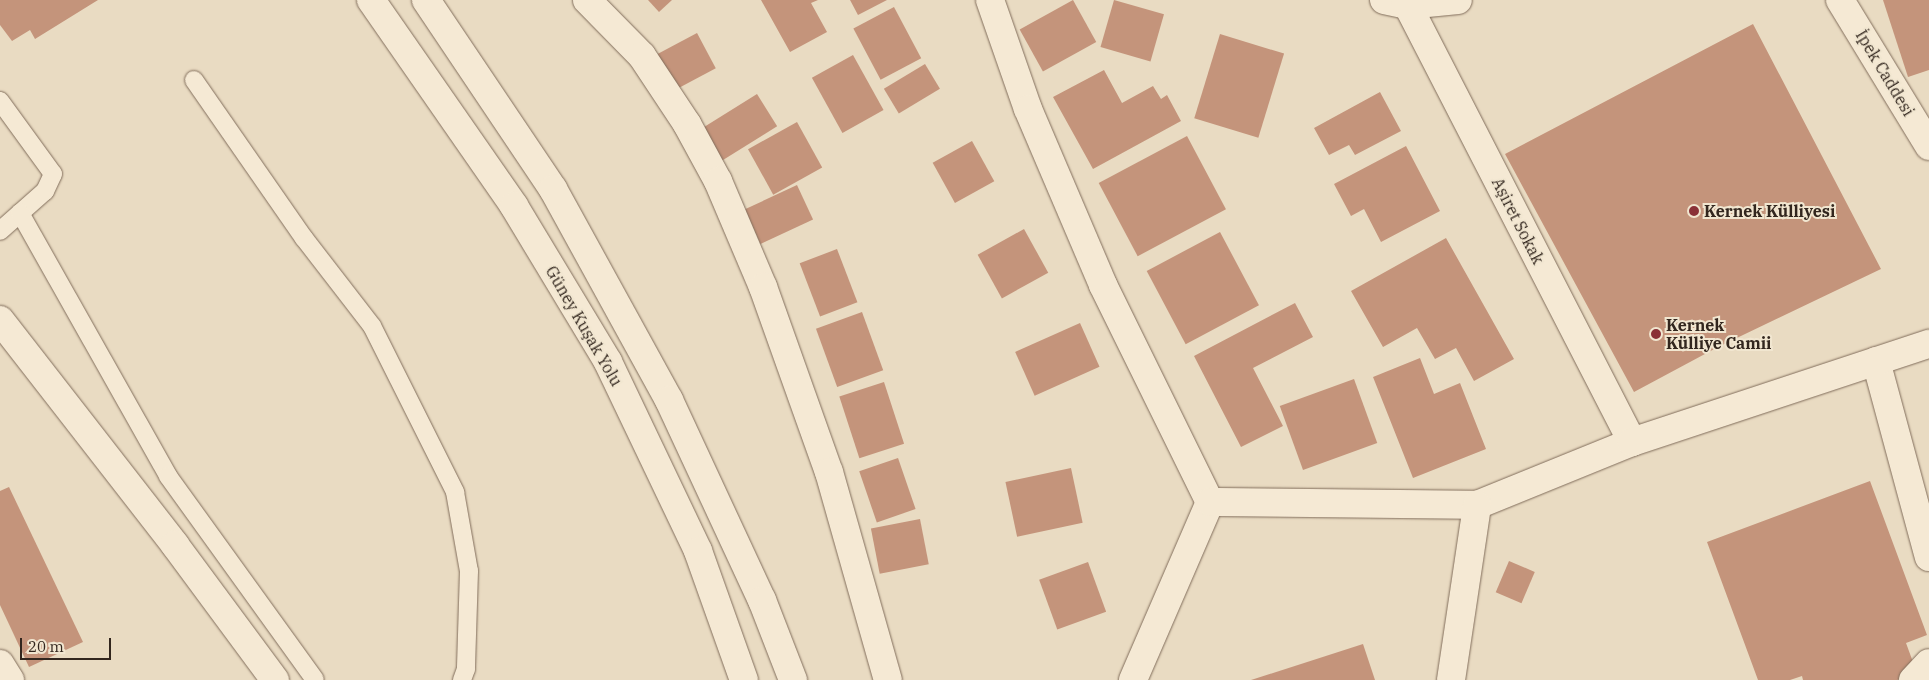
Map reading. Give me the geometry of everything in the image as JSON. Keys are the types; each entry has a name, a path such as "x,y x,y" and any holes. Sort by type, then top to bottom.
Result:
{"street":[{"name":"Güney Kuşak Yolu","path":"371,0 514,206 608,362 698,551 744,680"},
{"path":"426,0 553,189 669,400 762,600 793,680"},
{"path":"587,0 642,56 687,124 718,180 763,287 828,472 888,680"},
{"path":"990,0 1028,109 1103,285 1210,502 1133,680"},
{"path":"1399,2 1458,0"},
{"name":"İpek Caddesi","path":"1840,0 1929,146"},
{"name":"Aşiret Sokak","path":"1399,2 1632,442"},
{"path":"0,320 175,545 275,680"},
{"path":"1210,502 1477,505 1632,442 1929,344"},
{"path":"1876,361 1929,557"},
{"path":"1451,680 1477,505"},
{"path":"1913,680 1929,663"},
{"path":"0,664 10,680"}],"lane":[{"path":"194,80 304,238 372,326 455,492 469,571 466,670 462,680"},
{"path":"0,101 54,174 46,191 0,231"},
{"path":"20,213 168,476 315,680"}],"building":[{"path":"0,0 98,0 35,39 30,30 12,41 0,25"},
{"path":"648,0 672,0 659,12"},
{"path":"761,0 818,0 811,3 827,32 790,52"},
{"path":"850,0 887,0 858,15"},
{"path":"1073,0 1096,42 1043,72 1020,30"},
{"path":"1114,0 1164,14 1150,61 1100,47"},
{"path":"1883,0 1929,0 1929,70 1908,77"},
{"path":"894,7 921,58 881,80 853,29"},
{"name":"Kernek Külliyesi","path":"1753,24 1881,269 1718,347 1634,392 1505,154"},
{"path":"697,33 716,68 672,92 653,56"},
{"path":"1220,34 1284,54 1258,138 1194,118"},
{"path":"853,55 884,110 842,133 812,78"},
{"path":"925,64 940,89 899,114 884,89"},
{"path":"1104,70 1122,103 1153,86 1161,99 1167,95 1181,121 1093,169 1053,97"},
{"path":"1380,92 1401,131 1355,155 1349,145 1329,155 1314,128"},
{"path":"757,94 777,126 719,163 698,131"},
{"path":"797,122 822,167 773,195 748,149"},
{"path":"1187,136 1226,209 1138,256 1099,183"},
{"path":"972,141 994,181 955,203 933,163"},
{"path":"1406,146 1440,211 1381,242 1364,209 1351,216 1334,184"},
{"path":"797,185 813,219 760,244 744,210"},
{"path":"1024,229 1048,273 1002,298 978,255"},
{"path":"1220,232 1259,305 1186,344 1147,271"},
{"path":"1446,238 1514,359 1474,381 1456,348 1435,359 1417,328 1383,347 1351,291"},
{"path":"837,249 857,302 820,317 800,263"},
{"path":"1295,303 1313,337 1253,368 1283,426 1241,447 1194,356"},
{"path":"862,312 883,370 837,387 816,329"},
{"path":"1080,323 1100,367 1035,396 1015,352"},
{"path":"1420,358 1434,394 1460,383 1486,449 1413,478 1373,377"},
{"path":"1354,379 1377,443 1303,470 1280,406"},
{"path":"884,382 904,444 859,458 839,397"},
{"path":"898,458 916,509 877,522 859,471"},
{"path":"1071,468 1083,523 1017,537 1005,482"},
{"path":"1870,481 1927,635 1906,643 1917,673 1897,680 1803,680 1802,676 1790,680 1758,680 1707,542"},
{"path":"9,487 83,642 29,667 0,605 0,491"},
{"path":"920,519 929,564 880,574 871,529"},
{"path":"1509,561 1535,572 1521,603 1496,592"},
{"path":"1088,562 1106,612 1057,630 1039,580"},
{"path":"1363,644 1375,680 1251,680"}],"place":[{"name":"Kernek Külliyesi","path":"1694,211"},
{"name":"Kernek Külliye Camii","path":"1656,334"}]}
